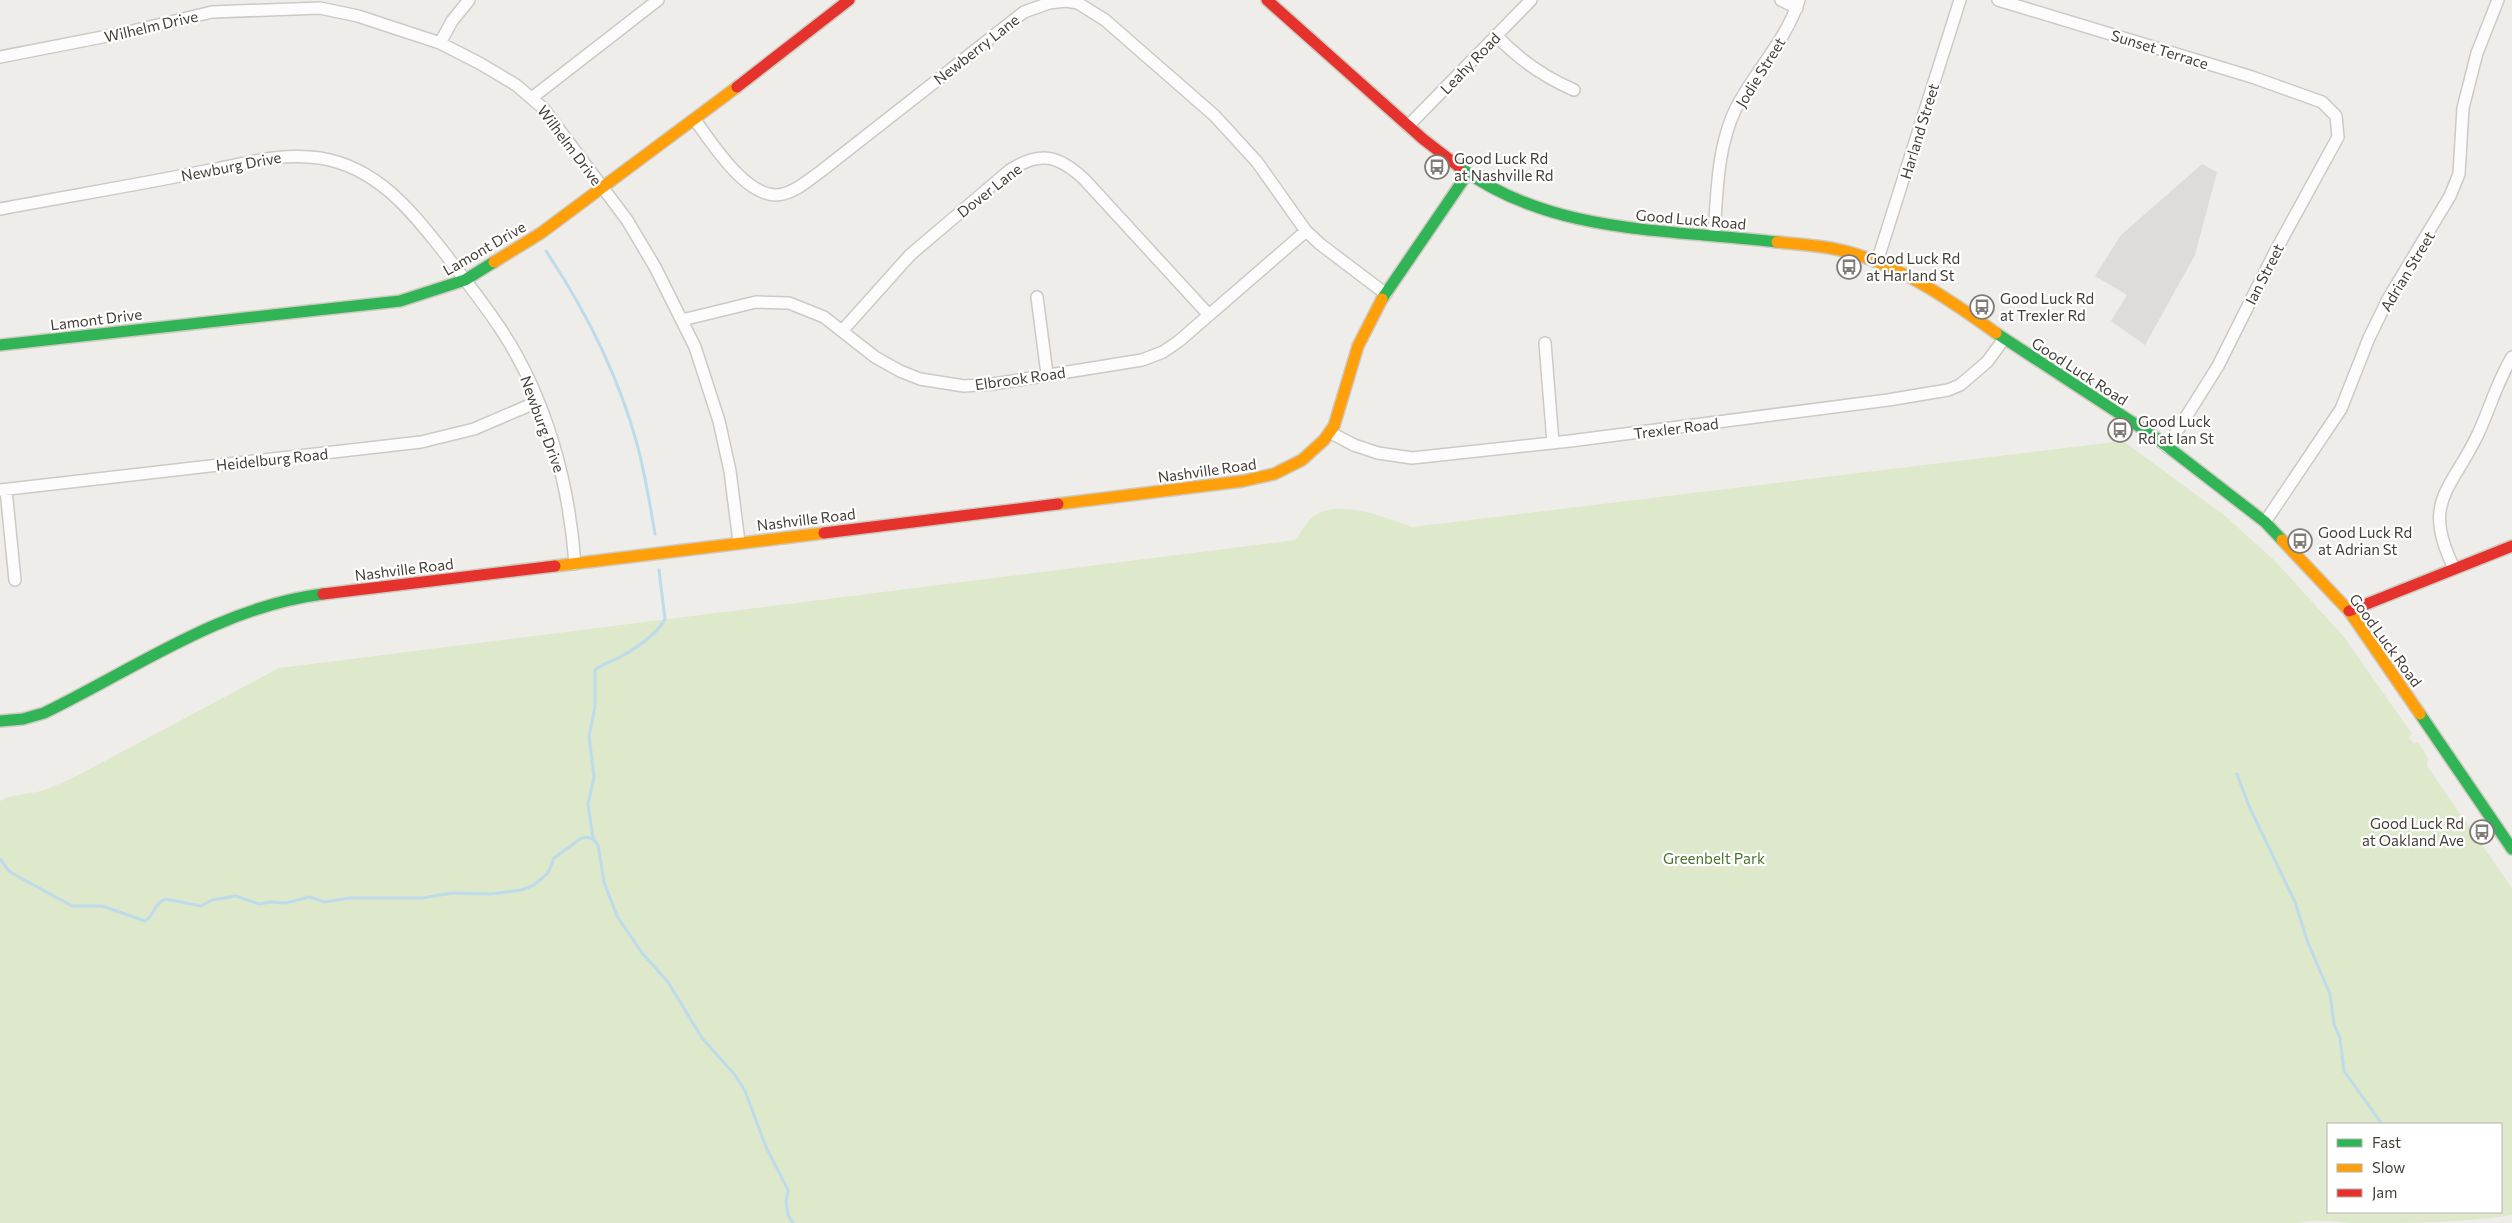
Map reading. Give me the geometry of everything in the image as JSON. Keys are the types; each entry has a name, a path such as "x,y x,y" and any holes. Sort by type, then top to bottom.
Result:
{"street":[{"path":"211,0 212,12"},
{"path":"440,43 452,21 469,0"},
{"path":"532,97 658,0"},
{"name":"Lamont Drive","path":"0,345 400,301 439,290 465,280 541,233 695,120 849,0"},
{"name":"Good Luck Road","path":"1267,0 1408,126 1468,173 1514,199 1568,217 1633,229 1714,235 1831,248 1877,262 1944,296 2004,339 2167,447 2265,522 2349,611 2512,849"},
{"name":"Leahy Road","path":"1408,126 1531,0"},
{"path":"1781,0 1798,4"},
{"name":"Harland Street","path":"1877,262 1960,0"},
{"name":"Sunset Terrace","path":"1998,0 2252,77 2322,102"},
{"name":"Adrian Street","path":"2265,522 2341,410 2369,338 2388,299 2450,196 2459,174 2462,108 2477,53 2498,0"},
{"name":"Newberry Lane","path":"695,120 747,184 770,194 781,195 793,191 820,172 1024,12 1049,3 1072,2 1090,10 1105,20 1215,116 1257,162 1306,231 1340,261 1386,294"},
{"name":"Wilhelm Drive","path":"0,57 128,32 212,12 320,4 440,43 481,64 532,97 554,122 643,244 695,347 719,421 731,479 739,542"},
{"name":"Jodie Street","path":"1714,235 1718,177 1731,120 1743,96 1777,46 1798,4"},
{"path":"1496,35 1530,67 1546,78 1574,90"},
{"name":"Ian Street","path":"2167,447 2218,366 2275,252 2338,137 2336,116 2322,102"},
{"name":"Newburg Drive","path":"0,209 207,171 259,158 281,155 320,158 336,162 368,176 392,193 412,212 465,280 513,349 537,402 565,486 572,525 575,564"},
{"name":"Dover Lane","path":"842,331 910,255 1010,170 1028,160 1042,158 1061,161 1084,179 1208,314"},
{"name":"Nashville Road","path":"0,721 22,719 44,713 207,628 278,602 739,542 1269,477 1284,472 1296,465 1331,434 1341,409 1354,355 1386,294 1468,173"},
{"name":"Elbrook Road","path":"682,320 728,307 773,302 803,307 824,318 876,356 920,379 964,386 993,384 1142,360 1163,352 1179,341 1306,231"},
{"path":"1037,297 1047,374"},
{"name":"Trexler Road","path":"1331,434 1354,445 1378,453 1412,458 1816,410 1948,390 1978,372 2004,339"},
{"path":"1545,343 1552,442"},
{"path":"2454,568 2447,554 2439,525 2440,503 2445,489 2473,443 2501,376 2512,357"},
{"name":"Heidelburg Road","path":"3,490 414,443 474,429 537,402"},
{"path":"3,490 15,580"},
{"path":"2349,611 2512,546"},
{"path":"2500,831 2512,826"}],"green space":[{"name":"Greenbelt Park","path":"2123,441 2224,515 2275,561 2344,637 2412,734 2409,737 2414,744 2418,742 2428,758 2427,766 2512,888 2512,1215 2416,1223 2320,1221 2297,1223 0,1223 0,801 8,797 42,791 71,779 279,668 1295,540 1314,516 1324,511 1336,509 1363,511 1412,527"}],"shaded area":[{"path":"2202,164 2217,172 2195,255 2145,345 2111,321 2127,295 2095,276 2121,235"}],"waterway":[{"path":"546,251 587,320 620,393 640,455 655,534"},
{"path":"593,838 588,804 594,777 589,736 595,707 595,670 636,647 662,625 665,619 659,570"},
{"path":"2237,774 2249,806 2295,902 2308,943 2330,994 2334,1024 2340,1038 2344,1071 2381,1123"},
{"path":"0,859 10,872 72,906 102,906 145,921 151,916 156,906 166,899 201,906 212,900 236,896 259,904 270,902 286,903 309,897 325,902 349,898 422,898 452,893 491,894 521,890 534,885 548,873 554,858 580,839 586,837 593,839 598,845 604,882 617,916 642,953 668,982 702,1038 735,1075 745,1091 766,1147 788,1190 786,1202 788,1215 793,1223"}],"traffic: fast":[{"path":"1458,166 1494,189 1531,205 1571,217 1611,225 1652,230 1777,242"},
{"path":"1382,299 1468,173"},
{"path":"0,345 400,301 465,280 494,262"},
{"path":"1996,333 2155,437 2265,522 2282,540"},
{"path":"0,721 23,719 44,713 145,659 213,626 285,601 323,594"},
{"path":"2420,714 2512,849"}],"traffic: slow":[{"path":"494,262 541,233 737,87"},
{"path":"1777,242 1830,248 1853,253 1875,261 1938,293 1996,333"},
{"path":"1058,504 1243,481 1274,474 1302,460 1324,440 1334,426 1358,346 1382,299"},
{"path":"555,566 824,533"},
{"path":"2282,540 2349,611 2420,714"}],"traffic: jam":[{"path":"737,87 849,0"},
{"path":"1267,0 1423,139 1458,166"},
{"path":"824,533 1058,504"},
{"path":"2349,611 2512,546"},
{"path":"323,594 555,566"}],"place":[{"name":"Good Luck Rd at Nashville Rd","path":"1437,167"},
{"name":"Good Luck Rd at Harland St","path":"1849,267"},
{"name":"Good Luck Rd at Trexler Rd","path":"1982,307"},
{"name":"Good Luck Rd at Ian St","path":"2120,430"},
{"name":"Good Luck Rd at Adrian St","path":"2300,541"},
{"name":"Good Luck Rd at Oakland Ave","path":"2482,832"}]}
